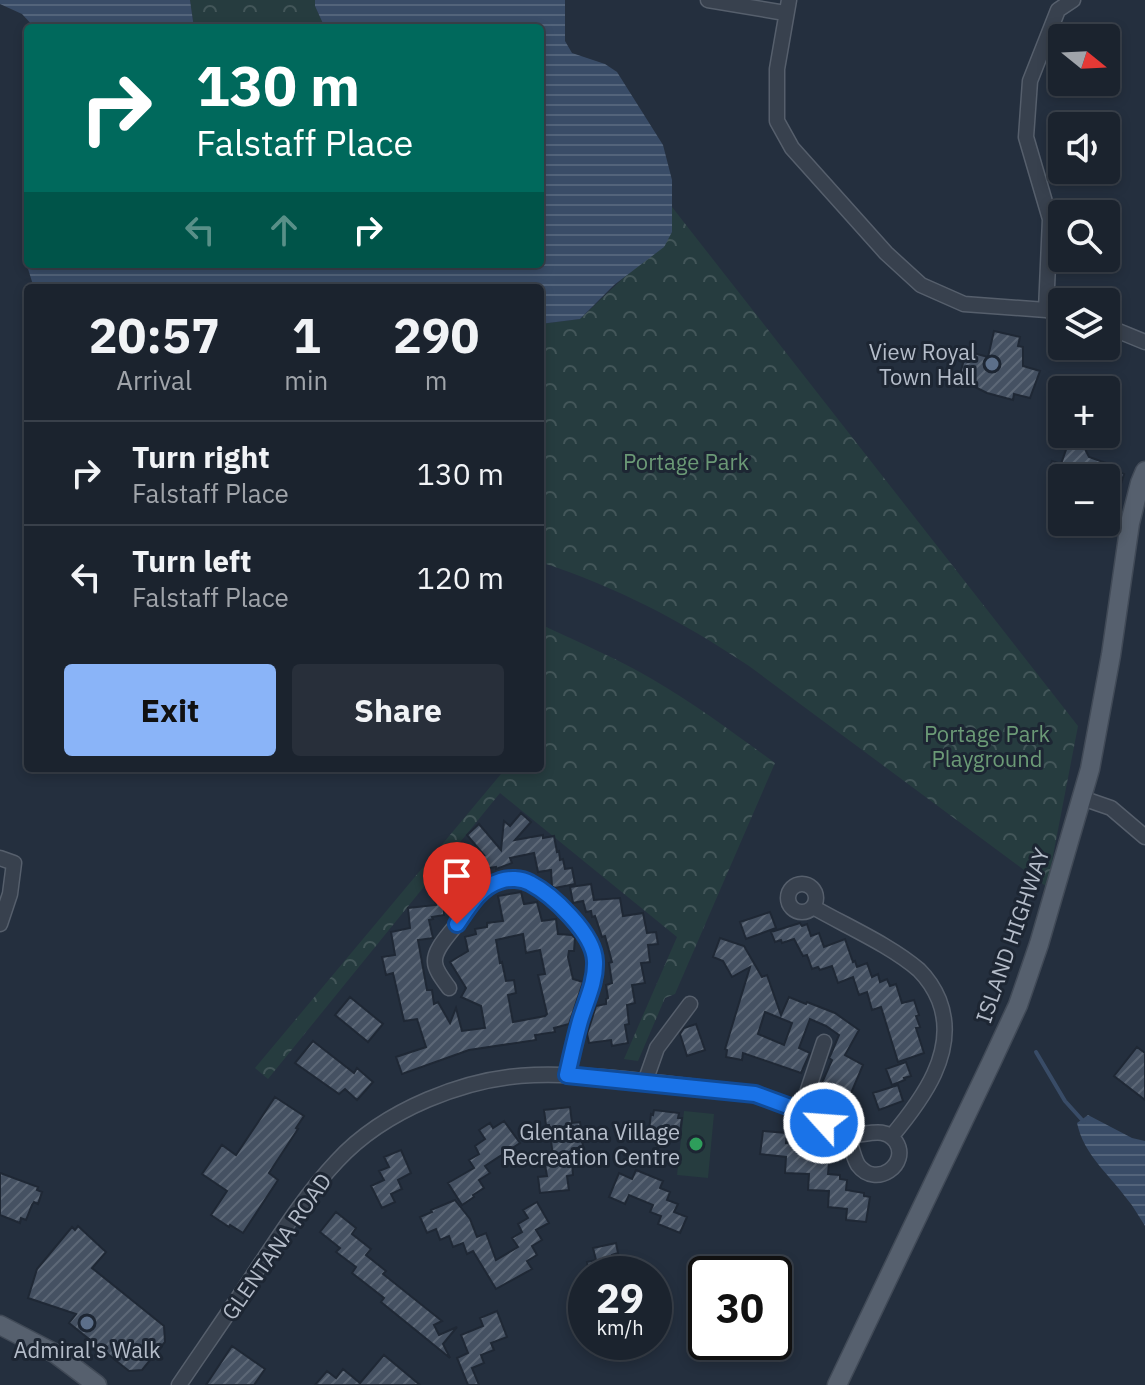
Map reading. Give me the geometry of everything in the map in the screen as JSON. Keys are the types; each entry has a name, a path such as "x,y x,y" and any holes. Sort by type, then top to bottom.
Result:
{"main road":[{"name":"ISLAND HIGHWAY","path":"837,1385 1018,1005 1044,929 1090,769 1111,655 1130,523 1145,471"},
{"path":"0,1325 56,1354 97,1385"}],"street":[{"path":"708,0 787,7 777,69 777,121 792,148 886,253 921,285 964,304 1046,310 1050,219 1026,137 1030,81 1058,10 1073,0"},
{"path":"1046,0 1058,10"},
{"path":"1120,332 1145,342"},
{"path":"1082,798 1111,808 1145,837"},
{"path":"0,924 10,894 7,861"},
{"path":"449,988 435,964 436,953 485,888 499,881 515,879 528,882 545,894 562,907 578,926 596,958 595,977 580,1020 567,1075"},
{"path":"813,907 897,954 919,971 933,986 943,1011 945,1037 939,1064 928,1087 891,1137 896,1141 899,1152 896,1164 888,1173 877,1176 867,1172 858,1164 848,1135"},
{"path":"645,1082 657,1048 690,1004"},
{"path":"801,1111 824,1042"},
{"name":"GLENTANA ROAD","path":"179,1385 301,1205 338,1160 363,1137 400,1113 473,1084 503,1077 567,1075 755,1094 801,1111 848,1135 873,1131 891,1137"}],"green space":[{"path":"190,0 315,0 323,24 193,24"},
{"name":"Portage Park","path":"672,207 1078,726 1047,887 749,666 674,620 622,594 544,563 544,324 580,319 672,232"},
{"path":"544,626 652,679 775,763 675,994 665,998 638,1061 624,1059 677,937 500,793 268,1079 255,1068 503,772 544,772"},
{"name":"Glentana Village Recreation Centre","path":"684,1111 714,1114 708,1178 677,1175"}],"water":[{"path":"0,0 190,0 193,24 31,24 22,14 0,4"},
{"path":"315,0 565,0 565,41 572,53 605,64 617,72 663,145 672,180 672,232 664,247 614,285 580,319 544,324 544,284 33,284 28,268 544,268 544,24 323,24"},
{"path":"1088,1115 1132,1138 1145,1141 1145,1226 1085,1145 1077,1123"}],"building":[{"name":"View Royal Town Hall","path":"994,331 1020,337 1018,346 1023,347 1023,366 1040,371 1030,398 1014,394 1013,400 987,393 959,379 966,351 988,357"},
{"path":"1067,448 1084,448 1089,457 1109,464 1061,464"},
{"path":"521,813 531,822 515,840 554,836 560,860 563,859 565,869 572,868 575,884 552,886 551,870 538,872 534,853 510,858 512,863 496,869 464,872 468,890 462,891 463,895 447,898 449,908 444,909 444,915 429,920 433,938 418,940 427,990 432,990 434,1004 438,1002 450,1023 456,1008 462,1031 485,1028 481,1006 461,997 466,988 450,962 468,951 465,937 476,934 475,929 487,927 487,923 503,921 498,896 521,892 524,904 537,902 542,921 556,919 558,934 575,938 574,951 569,951 568,957 573,979 583,982 569,1024 554,1028 555,1032 535,1035 536,1040 469,1050 402,1074 396,1057 426,1047 417,1019 404,1021 393,973 386,975 382,957 395,955 391,932 410,928 408,908 436,905 433,894 440,892 438,883 452,879 448,863 484,855 467,835 479,824 501,850 504,821 510,826","holes":["523,934 526,953 540,950 545,974 538,975 547,1014 513,1022 508,995 516,993 514,980 506,981 496,940"]},
{"path":"591,884 594,900 620,898 623,916 643,913 647,933 656,932 658,944 648,945 650,962 641,963 645,983 632,985 635,1003 627,1005 629,1024 625,1025 628,1043 612,1046 611,1040 589,1043 587,1034 596,1006 606,1004 606,985 612,983 609,963 612,962 605,936 602,937 595,916 592,917 591,911 586,912 583,901 573,903 570,887"},
{"path":"770,912 776,928 746,939 740,922"},
{"path":"800,923 802,926 807,924 811,936 819,933 824,947 845,939 857,967 867,963 872,977 878,974 880,982 887,979 890,986 896,984 902,1003 914,1000 920,1027 916,1028 924,1053 898,1062 881,1007 872,1010 867,992 859,995 853,977 838,983 832,966 812,969 807,955 803,956 794,939 775,942 771,932"},
{"path":"720,938 744,946 762,977 767,975 781,1015 789,997 835,1013 859,1030 845,1055 863,1065 849,1098 821,1085 839,1035 810,1019 799,1048 810,1053 801,1073 743,1053 742,1060 726,1057 725,1049 750,967 732,977 723,961 713,957","holes":["765,1012 792,1023 784,1045 758,1034"]},
{"path":"350,997 383,1024 368,1042 335,1015"},
{"path":"696,1024 705,1050 687,1056 680,1034 684,1028"},
{"path":"313,1041 354,1073 357,1068 373,1082 357,1100 345,1089 339,1094 295,1063"},
{"path":"1137,1047 1145,1053 1145,1100 1114,1076"},
{"path":"906,1062 911,1076 892,1085 886,1069"},
{"path":"898,1085 903,1101 879,1110 873,1093"},
{"path":"275,1097 304,1116 269,1173 278,1180 243,1233 211,1215 227,1191 202,1174 222,1145 236,1155"},
{"path":"570,1107 572,1123 580,1122 583,1147 577,1148 578,1161 572,1162 573,1175 567,1176 569,1190 540,1193 538,1177 547,1176 545,1165 554,1164 544,1110"},
{"name":"Glentana Village Recreation Centre","path":"654,1110 679,1113 678,1118 682,1118 677,1137 651,1135 652,1130 649,1130"},
{"path":"504,1121 520,1143 485,1166 490,1173 479,1180 484,1188 462,1205 448,1183 474,1168 469,1160 479,1154 475,1146 485,1139 479,1130 490,1123 493,1128"},
{"path":"763,1131 787,1133 786,1143 808,1145 808,1157 821,1158 821,1162 829,1163 828,1174 840,1175 840,1179 847,1180 846,1190 870,1197 866,1222 846,1220 847,1209 828,1207 829,1191 808,1190 809,1174 785,1173 786,1157 760,1154"},
{"path":"401,1150 411,1173 398,1180 402,1189 391,1194 395,1202 382,1208 371,1186 384,1180 379,1171 389,1167 384,1157"},
{"path":"636,1170 663,1181 660,1188 670,1192 667,1200 678,1204 674,1212 687,1217 680,1233 658,1224 661,1216 650,1212 653,1205 629,1195 625,1204 609,1197 619,1173 632,1179"},
{"path":"0,1173 38,1187 37,1190 42,1192 38,1204 34,1202 26,1220 21,1218 20,1223 0,1215"},
{"path":"455,1200 470,1219 477,1237 486,1233 496,1260 518,1247 512,1238 522,1232 518,1224 528,1218 523,1210 537,1202 549,1223 536,1230 542,1240 532,1246 537,1255 527,1261 532,1269 496,1289 473,1251 467,1254 463,1243 453,1247 449,1236 440,1240 436,1229 427,1233 420,1217"},
{"path":"336,1212 356,1228 352,1234 371,1249 366,1255 386,1271 383,1274 442,1321 434,1325 439,1335 457,1327 443,1344 450,1358 381,1302 384,1298 352,1273 356,1267 336,1252 340,1248 320,1232"},
{"path":"78,1226 106,1252 92,1268 164,1326 165,1342 142,1370 129,1371 69,1323 76,1314 28,1298 37,1269 72,1227 75,1230"},
{"path":"616,1243 618,1253 595,1256 593,1248"},
{"path":"497,1311 507,1337 491,1343 494,1350 481,1355 484,1363 472,1368 479,1385 468,1385 457,1358 468,1353 461,1335 483,1326 480,1318"},
{"path":"232,1346 265,1369 254,1385 206,1385"},
{"path":"384,1355 420,1385 315,1385 327,1371 336,1378 343,1369 360,1383"}],"waterway":[{"path":"1036,1052 1065,1101 1084,1122"}],"place":[{"name":"View Royal Town Hall","path":"992,364"},
{"name":"Glentana Village Recreation Centre","path":"696,1144"},
{"name":"Admiral's Walk","path":"87,1323"}],"route":[{"path":"457,924 485,888 499,881 515,879 528,882 545,894 562,907 578,926 596,958 595,977 580,1020 567,1075 755,1094 778,1101 824,1123"}],"park label":[{"name":"Portage Park Playground","path":"987,746"}]}
